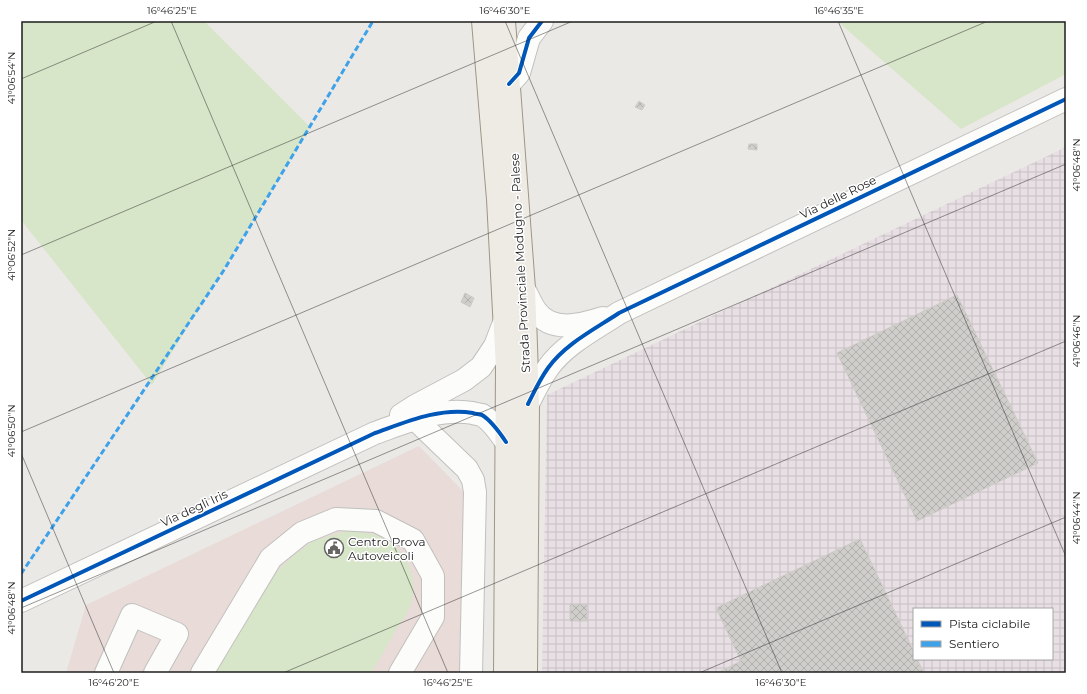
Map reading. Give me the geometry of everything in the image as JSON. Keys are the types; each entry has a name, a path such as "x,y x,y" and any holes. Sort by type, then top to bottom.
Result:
{"main road":[{"name":"Strada Provinciale Modugno - Palese","path":"483,21 498,199 507,368 505,673"},
{"name":"Strada Provinciale Modugno - Palese","path":"504,21 524,289 528,404 526,673"}],"street":[{"path":"509,84 519,73 529,38 542,21"},
{"name":"Via delle Rose","path":"619,314 1066,98"},
{"path":"524,289 537,312 549,323 571,326 619,314"},
{"path":"528,404 548,368 559,355 619,314"},
{"path":"375,432 415,406 464,380 481,367 495,346 504,320"},
{"path":"375,432 415,419 460,410 481,415 497,428 506,442"},
{"path":"415,419 467,469 473,480 475,492 471,673"},
{"name":"Via degli Iris","path":"21,601 375,432"},
{"path":"202,673 271,558 302,533 336,520 376,521 412,540 433,576 433,617 400,673"},
{"path":"106,673 132,615 176,634 155,673"}],"shaded area":[{"path":"1066,147 1066,673 542,673 547,395"},
{"name":"Centro Prova Autoveicoli","path":"419,446 464,492 460,673 66,673 86,605"}],"green space":[{"path":"21,21 204,21 310,127 152,385 21,220"},
{"path":"837,21 1066,21 1066,74 961,129"},
{"path":"347,531 372,534 390,542 405,558 410,567 412,577 413,588 409,609 371,673 215,673 263,592 277,572 293,556 313,541"}],"building":[{"path":"639,101 645,105 642,110 635,107"},
{"path":"749,144 757,144 757,150 748,149"},
{"path":"465,293 474,298 470,307 461,302"},
{"path":"957,295 1038,463 917,521 837,353"},
{"path":"860,539 913,650 913,660 918,660 924,673 717,673 741,661 716,608"},
{"path":"570,604 587,604 587,621 570,621"}],"marked path":[{"path":"21,574 224,270 373,21"}],"cycle path":[{"path":"509,84 519,73 529,38 542,21"},
{"path":"528,404 542,377 555,359 572,344 619,313 1066,99"},
{"path":"21,601 375,433 411,420 448,412 473,413 482,415 492,424 506,442"}],"place":[{"name":"Centro Prova Autoveicoli","path":"334,548"}]}
